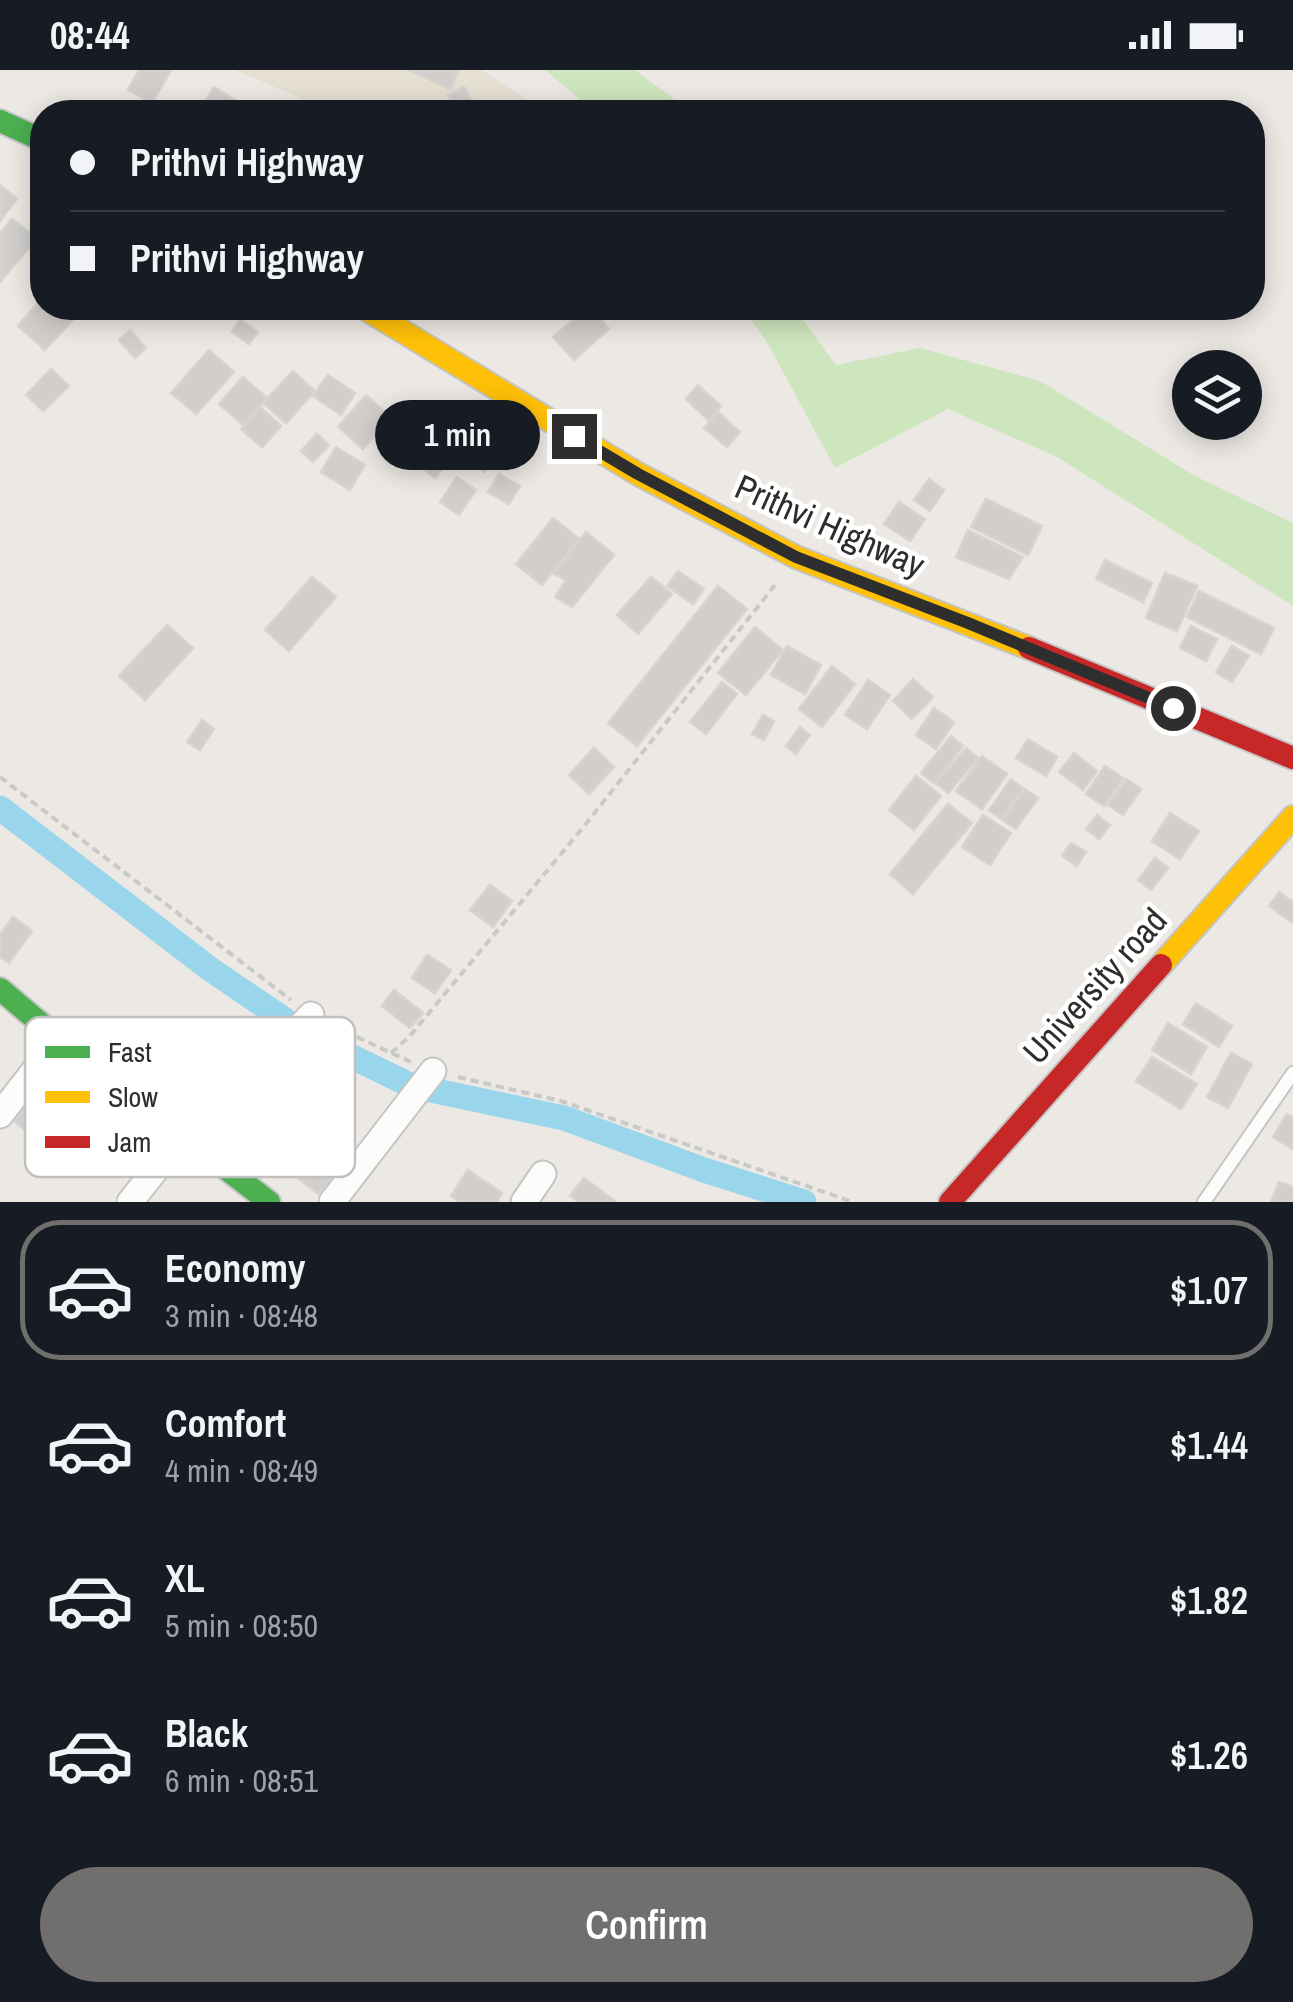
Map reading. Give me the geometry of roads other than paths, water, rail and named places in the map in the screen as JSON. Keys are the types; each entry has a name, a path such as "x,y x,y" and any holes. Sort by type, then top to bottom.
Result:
{"main road":[{"path":"0,121 30,135"},
{"name":"Prithvi Highway","path":"384,320 638,474 796,557 968,623 1293,758"},
{"name":"University road","path":"950,1202 1293,817"},
{"path":"0,989 33,1017"},
{"path":"237,1177 269,1202"}],"street":[{"path":"355,1172 434,1071"},
{"path":"0,1115 25,1084"},
{"path":"524,1202 543,1174"},
{"path":"130,1202 153,1177"},
{"path":"332,1202 351,1177"}],"lane":[{"path":"1204,1202 1293,1073"}],"waterway":[{"path":"0,808 210,969 281,1017"},
{"path":"355,1058 412,1086 564,1118 804,1202"}]}
